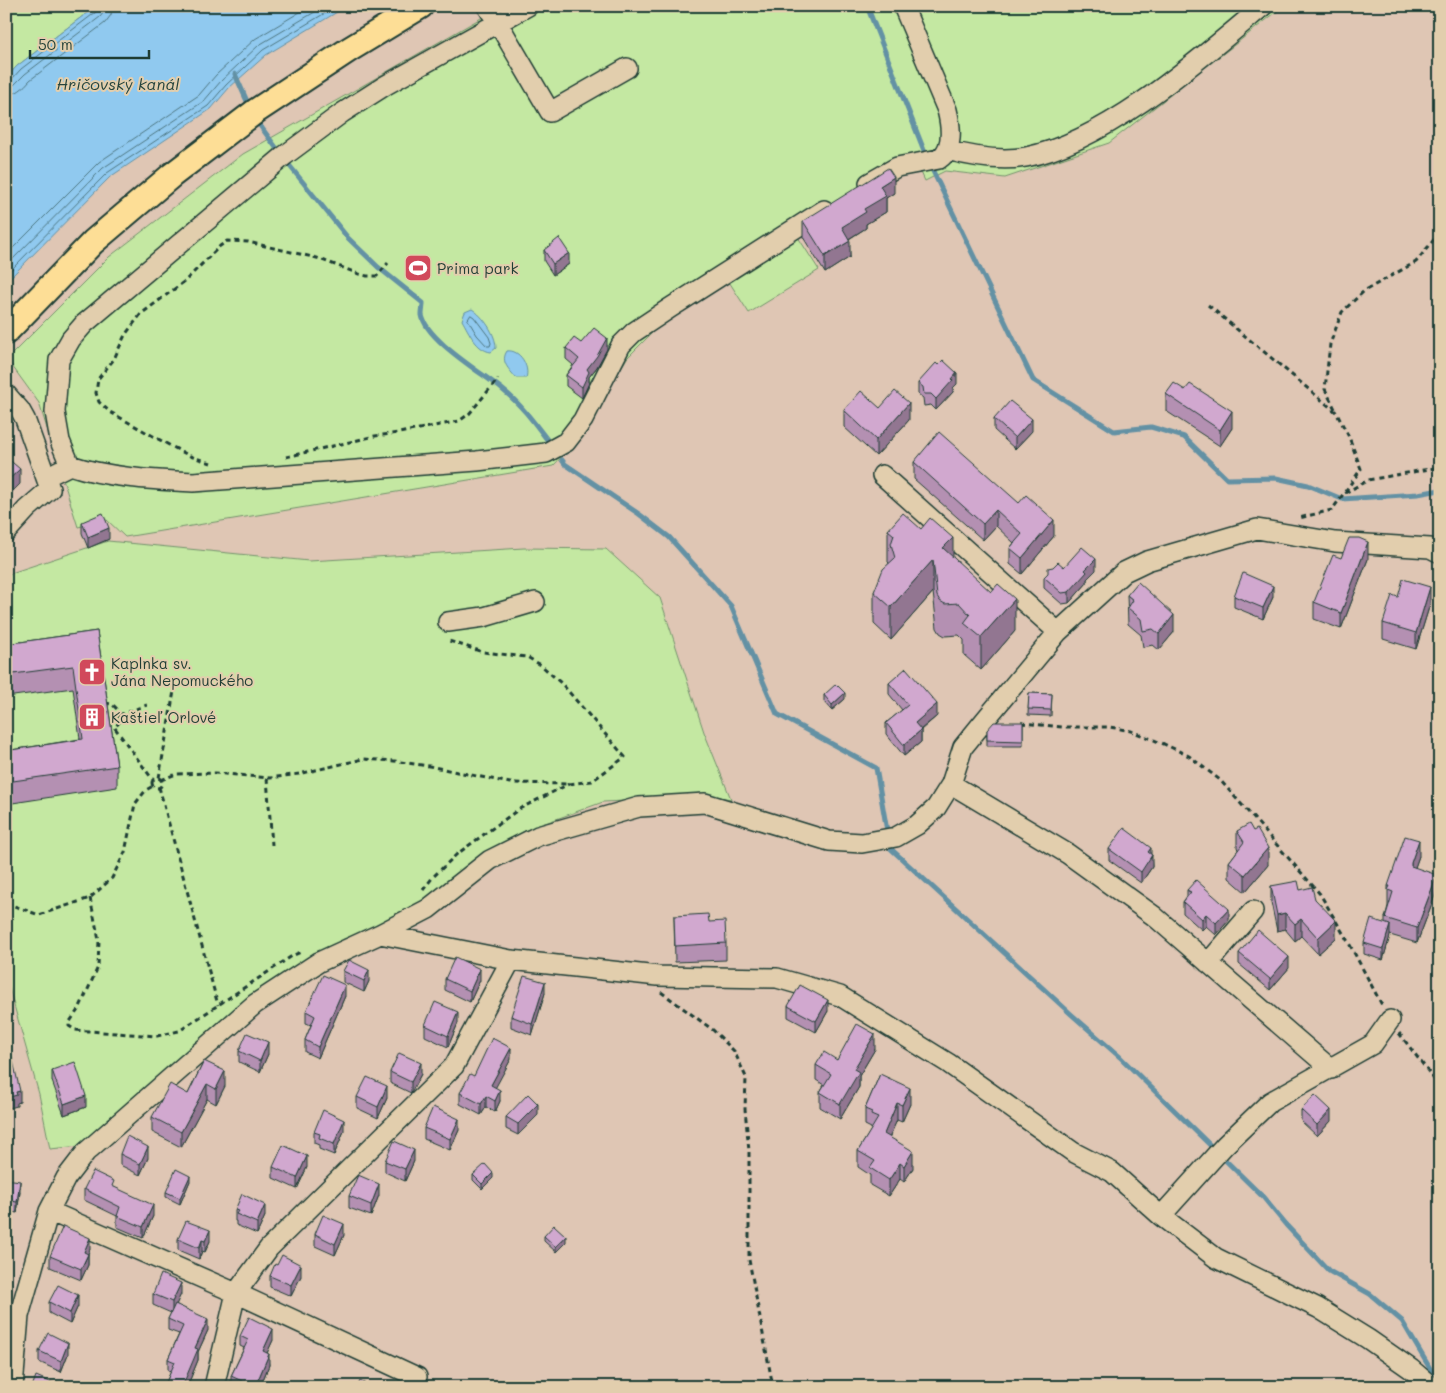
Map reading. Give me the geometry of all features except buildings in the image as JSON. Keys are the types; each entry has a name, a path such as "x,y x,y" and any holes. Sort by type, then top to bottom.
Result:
{"main road":[{"path":"6,332 93,242 172,175 256,111 350,49 421,6"}],"street":[{"path":"486,6 550,112 626,68"},
{"path":"70,465 60,441 55,412 59,360 71,339 84,324 312,135 386,85 528,6"},
{"path":"853,192 886,172 915,163 939,159 944,156 947,150 950,124 947,110 903,6"},
{"path":"947,150 968,156 1005,160 1046,152 1079,138 1107,124 1141,102 1209,52 1263,6"},
{"path":"46,477 70,465 85,470 117,475 193,482 477,461 546,453 566,442 583,420 621,346 634,332 836,202"},
{"path":"6,394 25,419 50,489 27,509 6,532"},
{"path":"882,475 1058,632"},
{"path":"13,1387 19,1316 49,1211 66,1178 86,1152 255,1004 319,962 428,909 490,860 538,836 638,807 705,803 828,841 862,843 890,838 917,825 936,808 951,784 964,747 1058,632 1124,572 1147,561 1257,528 1336,542 1430,548 1440,553"},
{"path":"448,622 484,617 535,602"},
{"path":"951,784 1068,854 1154,916 1331,1069"},
{"path":"1208,963 1253,911"},
{"path":"380,934 511,960 658,976 776,978 840,996 948,1063 1073,1152 1112,1172 1161,1216 1216,1258 1318,1308 1412,1369 1432,1387"},
{"path":"214,1387 236,1293 269,1248 454,1066 511,960"},
{"path":"1161,1216 1219,1152 1270,1102 1373,1044 1390,1020"},
{"path":"49,1211 236,1293 417,1377"}],"path":[{"path":"1294,519 1332,510 1361,469 1349,437 1325,389 1330,344 1342,312 1364,291 1416,262 1440,232"},
{"path":"219,463 211,463 190,456 110,412 100,402 96,393 98,379 114,359 125,335 141,314 184,281 220,246 227,242 248,242 317,258 367,276 377,276 388,263"},
{"path":"1208,305 1336,412"},
{"path":"282,458 375,436 458,421 469,414 498,378"},
{"path":"1344,493 1368,480 1434,467 1440,468"},
{"path":"153,780 176,774 216,773 267,778 299,774 363,759 429,766 510,783 569,784 592,781 625,757 562,684 541,665 527,657 483,652 449,641"},
{"path":"174,692 160,779 162,783 159,787 218,1005"},
{"path":"104,703 112,704 119,715 120,721 115,728 109,730"},
{"path":"119,715 147,705"},
{"path":"1014,722 1131,731 1189,756 1220,780 1320,894 1390,1020 1440,1087"},
{"path":"115,728 153,780 153,786"},
{"path":"267,778 272,845"},
{"path":"418,896 457,854 520,808 569,784"},
{"path":"6,902 38,915 90,898 112,878 125,852 135,804 146,790 153,786 159,787"},
{"path":"90,898 99,940 98,967 80,1007 69,1023 71,1029 75,1030 157,1036 179,1031 292,956 308,948"},
{"path":"633,973 713,1030 734,1051 746,1077 745,1109 749,1151 749,1260 773,1387"}],"green space":[{"path":"6,6 96,6 17,66 6,78"},
{"name":"Prima park","path":"502,6 1284,6 1109,143 1005,178 945,171 925,181 920,170 910,168 721,279 655,330 627,358 579,439 553,466 125,537 107,520 78,527 39,403 7,359 109,257 243,154"},
{"path":"796,234 819,270 749,313 726,277"},
{"path":"108,541 309,561 524,548 606,549 660,598 704,732 731,799 709,795 680,795 646,800 603,802 526,830 498,847 421,905 393,921 344,939 249,998 80,1146 50,1149 39,1094 6,977 6,576"}],"water":[{"name":"Hričovský kanál","path":"96,6 347,6 266,55 229,88 211,109 110,177 6,282 6,78 17,66"},
{"path":"472,309 484,321 494,337 496,348 491,352 486,351 477,344 462,320 465,312"},
{"path":"507,351 516,353 523,360 527,369 526,378 516,378 508,368 504,359"}],"waterway":[{"path":"867,6 927,158"},
{"path":"235,74 250,108"},
{"path":"256,120 280,153"},
{"path":"285,160 348,238 378,267 423,303 422,315 426,325 434,335 457,356 510,396 529,416 551,445"},
{"path":"930,165 1033,380 1114,431 1151,427 1184,437 1227,479 1276,478 1308,485 1342,499 1418,494 1440,490"},
{"path":"562,460 669,537 731,606 777,714 876,768 890,848 1120,1057 1263,1197 1329,1271 1370,1294 1402,1321 1438,1382"}],"place":[{"name":"Prima park","path":"418,268"},
{"name":"Kaplnka sv. Jána Nepomuckého","path":"92,672"},
{"name":"Kaštieľ Orlové","path":"92,717"}]}
